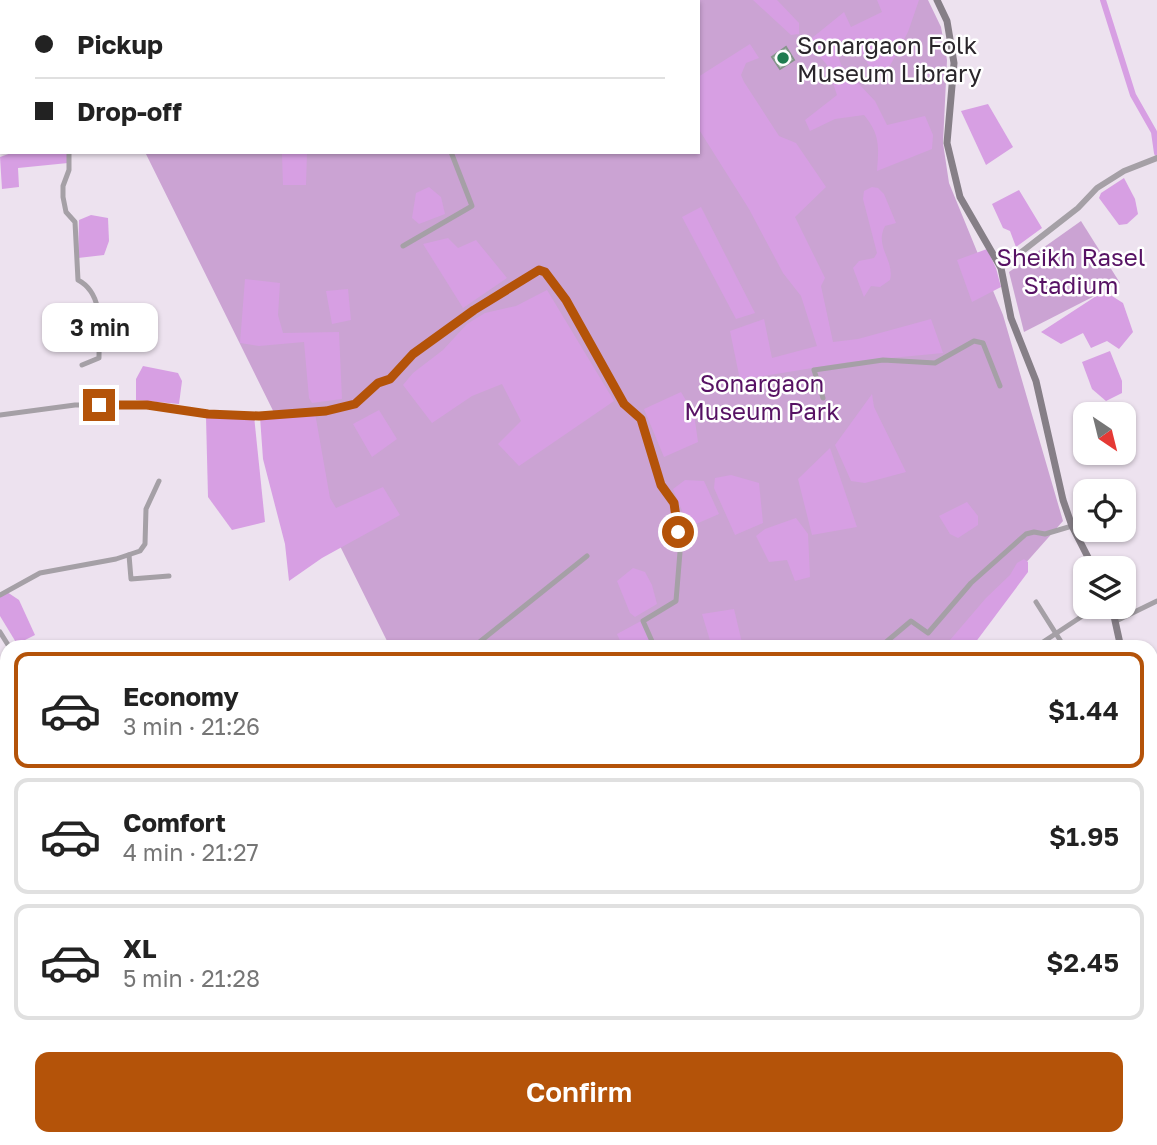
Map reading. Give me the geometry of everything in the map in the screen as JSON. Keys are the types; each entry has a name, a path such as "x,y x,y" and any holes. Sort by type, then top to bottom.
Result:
{"main road":[{"path":"937,0 947,21 954,63 947,143 956,184 960,197 1001,268 1011,318 1036,381 1063,500 1072,526 1087,556"},
{"path":"1116,621 1119,640"}],"street":[{"path":"69,154 69,170 63,186 64,204 66,212 75,222 78,280 89,286 96,300 99,320 99,358 82,365"},
{"path":"403,246 471,205 453,154"},
{"path":"1001,268 1078,208 1097,188 1157,158"},
{"path":"0,415 75,405 147,405 221,415 326,411 355,404 378,383 390,379 413,354 474,310 539,270 545,272 566,300 624,404 641,419 661,485 674,503 680,552 676,601 643,621 651,640"},
{"path":"823,398 814,370 883,360 935,363 975,341 983,343 1000,386"},
{"path":"0,595 40,573 140,551 145,544 146,509 159,481"},
{"path":"888,640 911,621 928,633 971,583 1026,534 1045,534 1072,526"},
{"path":"129,555 131,579 169,576"},
{"path":"482,640 587,556"},
{"path":"1116,621 1157,601"},
{"path":"1036,602 1060,640"},
{"path":"1047,640 1079,619"}],"green space":[{"name":"Sonargaon Museum Park","path":"700,0 928,0 941,27 947,60 943,143 949,183 1003,315 1063,521 957,640 387,640 146,154 700,154"},
{"name":"Sheikh Rasel Stadium","path":"1081,221 1120,283 1024,332 1009,272"}],"shaded area":[{"path":"753,0 777,0 799,23 799,34 791,35"},
{"path":"877,0 919,0 908,32 884,77 876,79 861,51 850,43 837,51 841,65 875,101 887,125 925,116 933,135 932,149 877,171 877,141 873,128 864,115 835,119 810,131 805,120 837,95 827,65 807,42 844,12 851,27 882,12"},
{"path":"750,44 759,58 746,63 741,75 744,82 779,136 796,143 826,187 795,217 825,278 821,286 833,342 858,339 931,319 943,353 849,362 740,380 730,331 764,319 772,358 817,346 801,296 783,273 749,209 700,131 700,76"},
{"path":"988,104 1013,147 986,165 961,111"},
{"path":"8,154 68,154 68,163 18,168 19,187 2,189 0,157"},
{"path":"282,154 307,154 306,185 283,185"},
{"path":"1124,178 1135,199 1138,214 1127,224 1119,225 1099,198 1101,193"},
{"path":"429,187 441,197 445,214 419,224 412,218 416,193"},
{"path":"872,187 878,188 884,194 896,223 885,226 882,234 883,247 890,266 890,280 880,287 871,286 864,297 853,268 859,261 874,258 877,253 863,199 864,191"},
{"path":"1019,190 1042,228 1016,247 1010,231 1003,228 992,204"},
{"path":"701,207 755,313 736,319 682,217"},
{"path":"91,215 108,218 109,241 104,255 78,258 79,220"},
{"path":"448,238 458,248 476,240 507,278 463,308 423,244"},
{"path":"987,249 1001,287 972,302 957,260"},
{"path":"245,279 280,283 278,315 283,333 339,332 342,399 312,403 309,398 304,342 259,346 240,343"},
{"path":"348,289 351,320 332,324 326,291"},
{"path":"547,290 614,401 519,466 498,444 521,421 502,384 472,396 432,423 403,385 413,373 443,350 467,324 485,313 516,306"},
{"path":"1104,291 1123,303 1133,332 1119,349 1107,341 1091,348 1083,333 1061,344 1041,332"},
{"path":"1110,351 1122,381 1122,393 1106,401 1092,389 1082,362"},
{"path":"143,366 178,373 182,381 179,404 136,400 136,379"},
{"path":"681,392 694,414 698,442 664,457 644,409"},
{"path":"872,394 874,407 906,472 865,483 851,481 835,445"},
{"path":"379,410 397,439 372,457 353,424"},
{"path":"315,413 330,498 336,508 383,487 400,515 322,558 289,581 285,544 263,459 260,417"},
{"path":"254,416 265,522 232,530 208,497 206,417"},
{"path":"830,448 857,527 812,535 798,479"},
{"path":"731,475 759,483 763,523 735,535 714,488 715,478"},
{"path":"685,480 704,481 719,514 689,527 673,489"},
{"path":"967,502 978,516 978,525 958,538 950,534 939,516"},
{"path":"796,518 808,534 810,577 795,581 787,560 769,562 756,536 765,529"},
{"path":"1024,559 1028,562 1028,572 977,640 950,640 1010,575 1017,563"},
{"path":"633,568 645,572 657,604 635,617 630,613 617,581"},
{"path":"7,592 19,600 35,635 25,640 15,640 0,616 0,597"},
{"path":"734,609 741,640 710,640 702,614"},
{"path":"641,621 650,640 620,640 617,634"}],"building":[{"name":"Sonargaon Folk Museum Library","path":"786,47 794,60 780,69 772,57"}],"waterway":[{"path":"1103,0 1133,95 1154,132 1157,153"}],"place":[{"name":"Sonargaon Folk Museum Library","path":"783,58"}],"route":[{"path":"99,405 147,405 208,414 259,416 326,411 355,404 378,383 390,379 413,354 474,310 539,270 545,272 566,300 592,342 624,404 641,419 661,485 674,503 678,532"}]}
